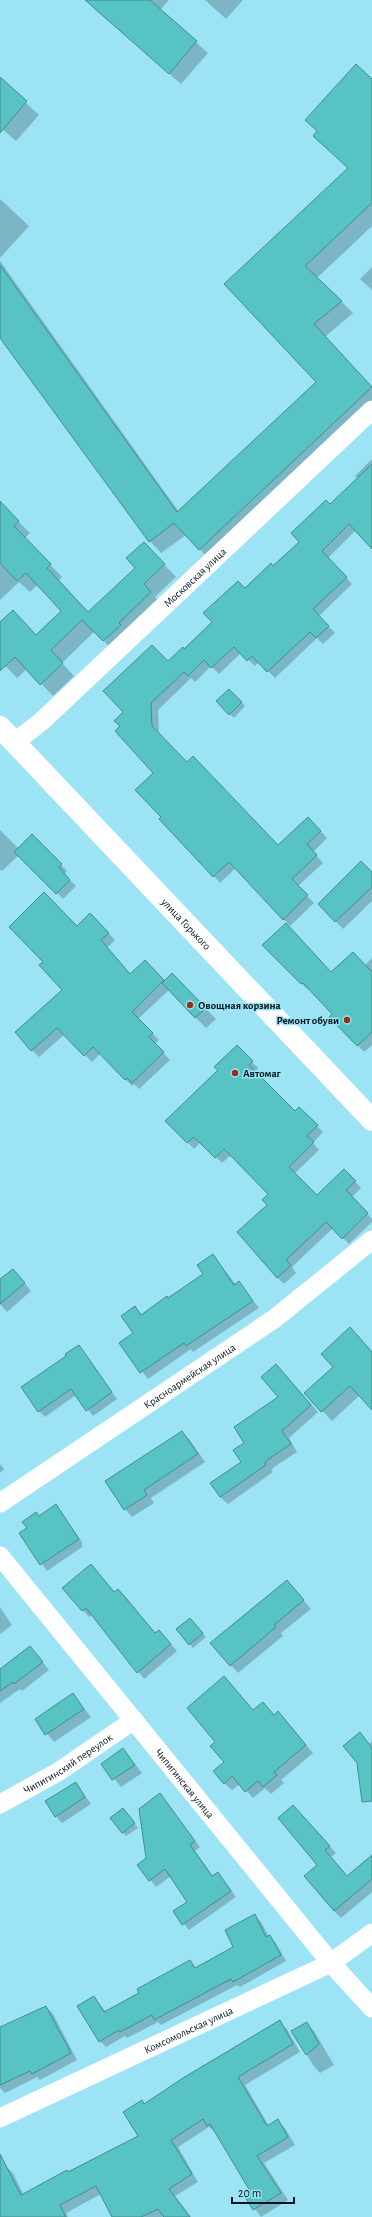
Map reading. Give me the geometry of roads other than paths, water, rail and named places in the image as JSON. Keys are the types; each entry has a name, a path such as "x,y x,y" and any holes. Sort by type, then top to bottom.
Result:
{"main road":[{"name":"улица Горького","path":"8,735 372,1120"}],"street":[{"name":"Московская улица","path":"8,735 42,721 372,410"},
{"name":"Красноармейская улица","path":"0,1503 274,1319 372,1240"},
{"name":"Чипигинская улица","path":"0,1556 330,1963 372,2008"},
{"name":"Чипигинский переулок","path":"0,1804 58,1772 134,1720"},
{"name":"Комсомольская улица","path":"0,2118 330,1963 372,1933"}],"place":[{"name":"Овощная корзина","path":"190,1005"},
{"name":"Ремонт обуви","path":"347,1020"},
{"name":"Автомаг","path":"235,1073"}]}
